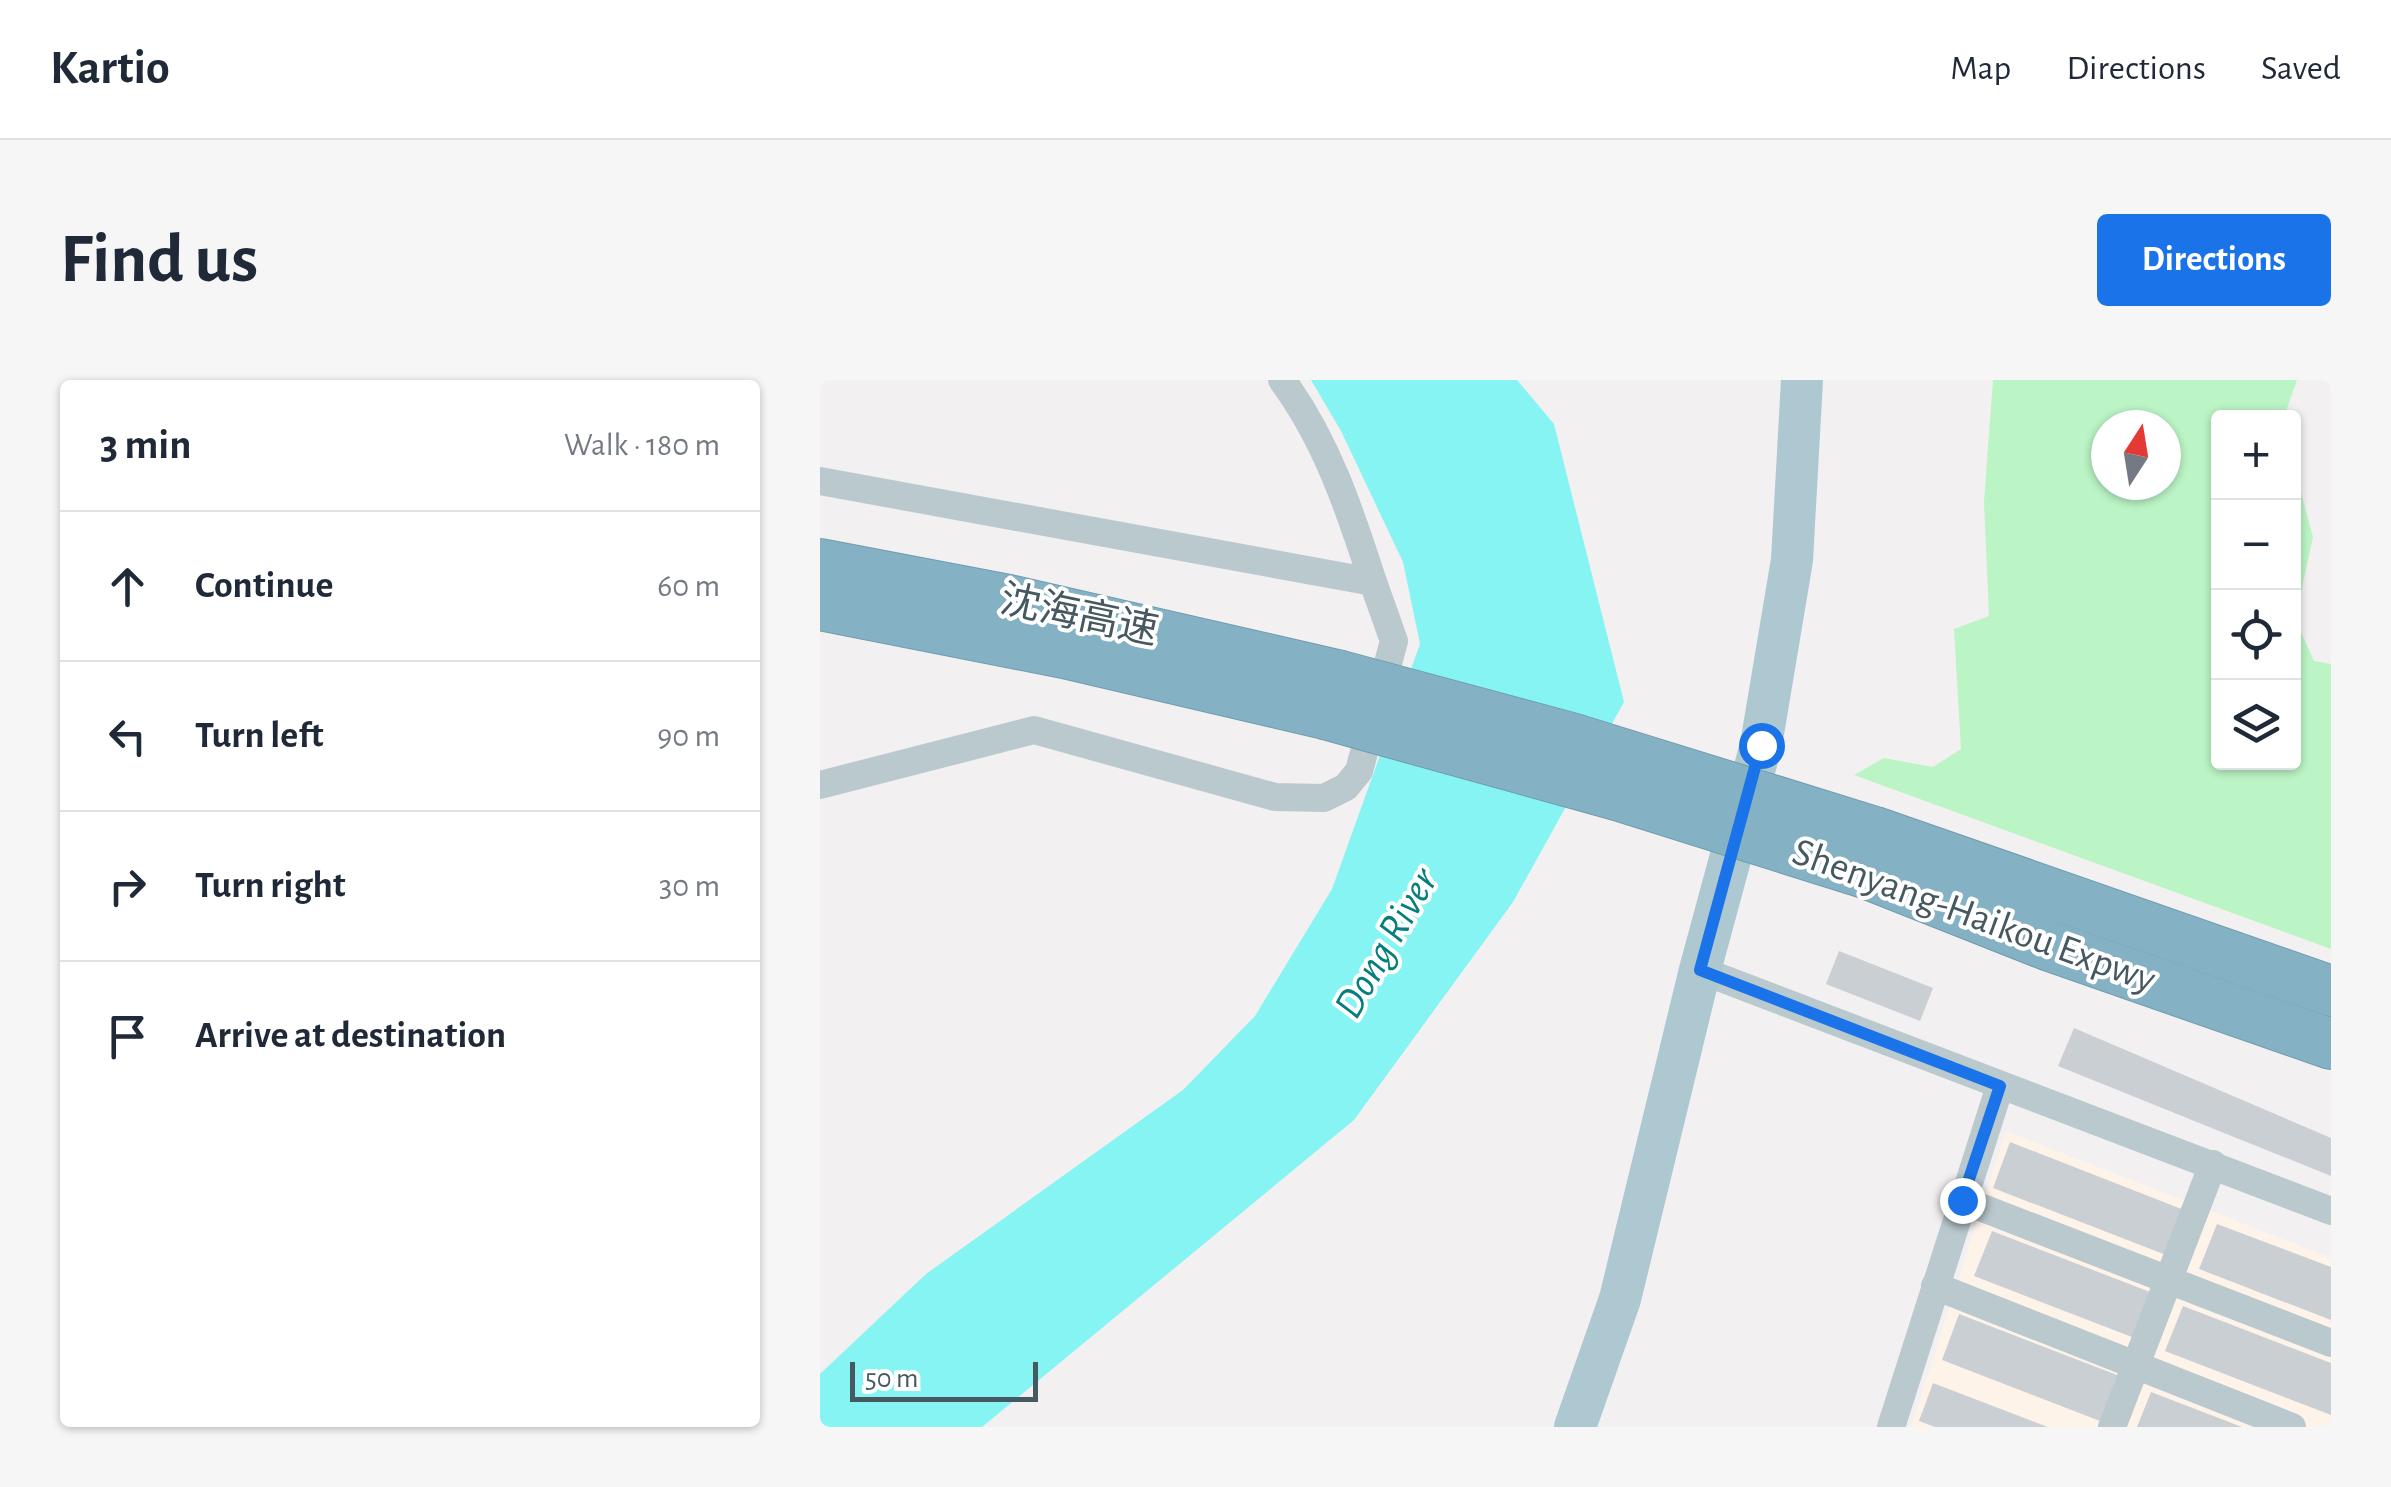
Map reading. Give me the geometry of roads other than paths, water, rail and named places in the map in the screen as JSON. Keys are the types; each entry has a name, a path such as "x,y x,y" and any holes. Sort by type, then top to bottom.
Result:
{"highway":[{"name":"沈海高速","path":"820,564 1009,600 1331,694"},
{"name":"沈海高速","path":"820,605 1064,653 1331,694"},
{"name":"Shenyang-Haikou Expwy","path":"1331,694 1620,796 1873,853 2331,991"},
{"name":"Shenyang-Haikou Expwy","path":"1873,853 2050,946 2331,1044"},
{"path":"2050,946 2331,1072"}],"main road":[{"path":"1575,1427 1620,1299 1700,970 1761,745 1792,560 1802,380"},
{"path":"1606,1427 1620,1299"}],"street":[{"path":"820,785 1034,730 1275,797 1324,798 1346,787 1359,770 1394,641 1340,484 1299,403 1282,380"},
{"path":"820,481 1373,582"},
{"path":"1700,970 2331,1211"},
{"path":"1891,1427 2000,1086"},
{"path":"2112,1427 2213,1164"},
{"path":"1962,1200 2331,1343"},
{"path":"1935,1286 2292,1427"}],"water":[{"name":"Dong River","path":"1311,380 1517,380 1554,424 1624,702 1513,902 1354,1120 982,1427 820,1427 820,1374 926,1274 1183,1090 1255,1016 1332,889 1420,644 1403,562 1341,431"}]}
